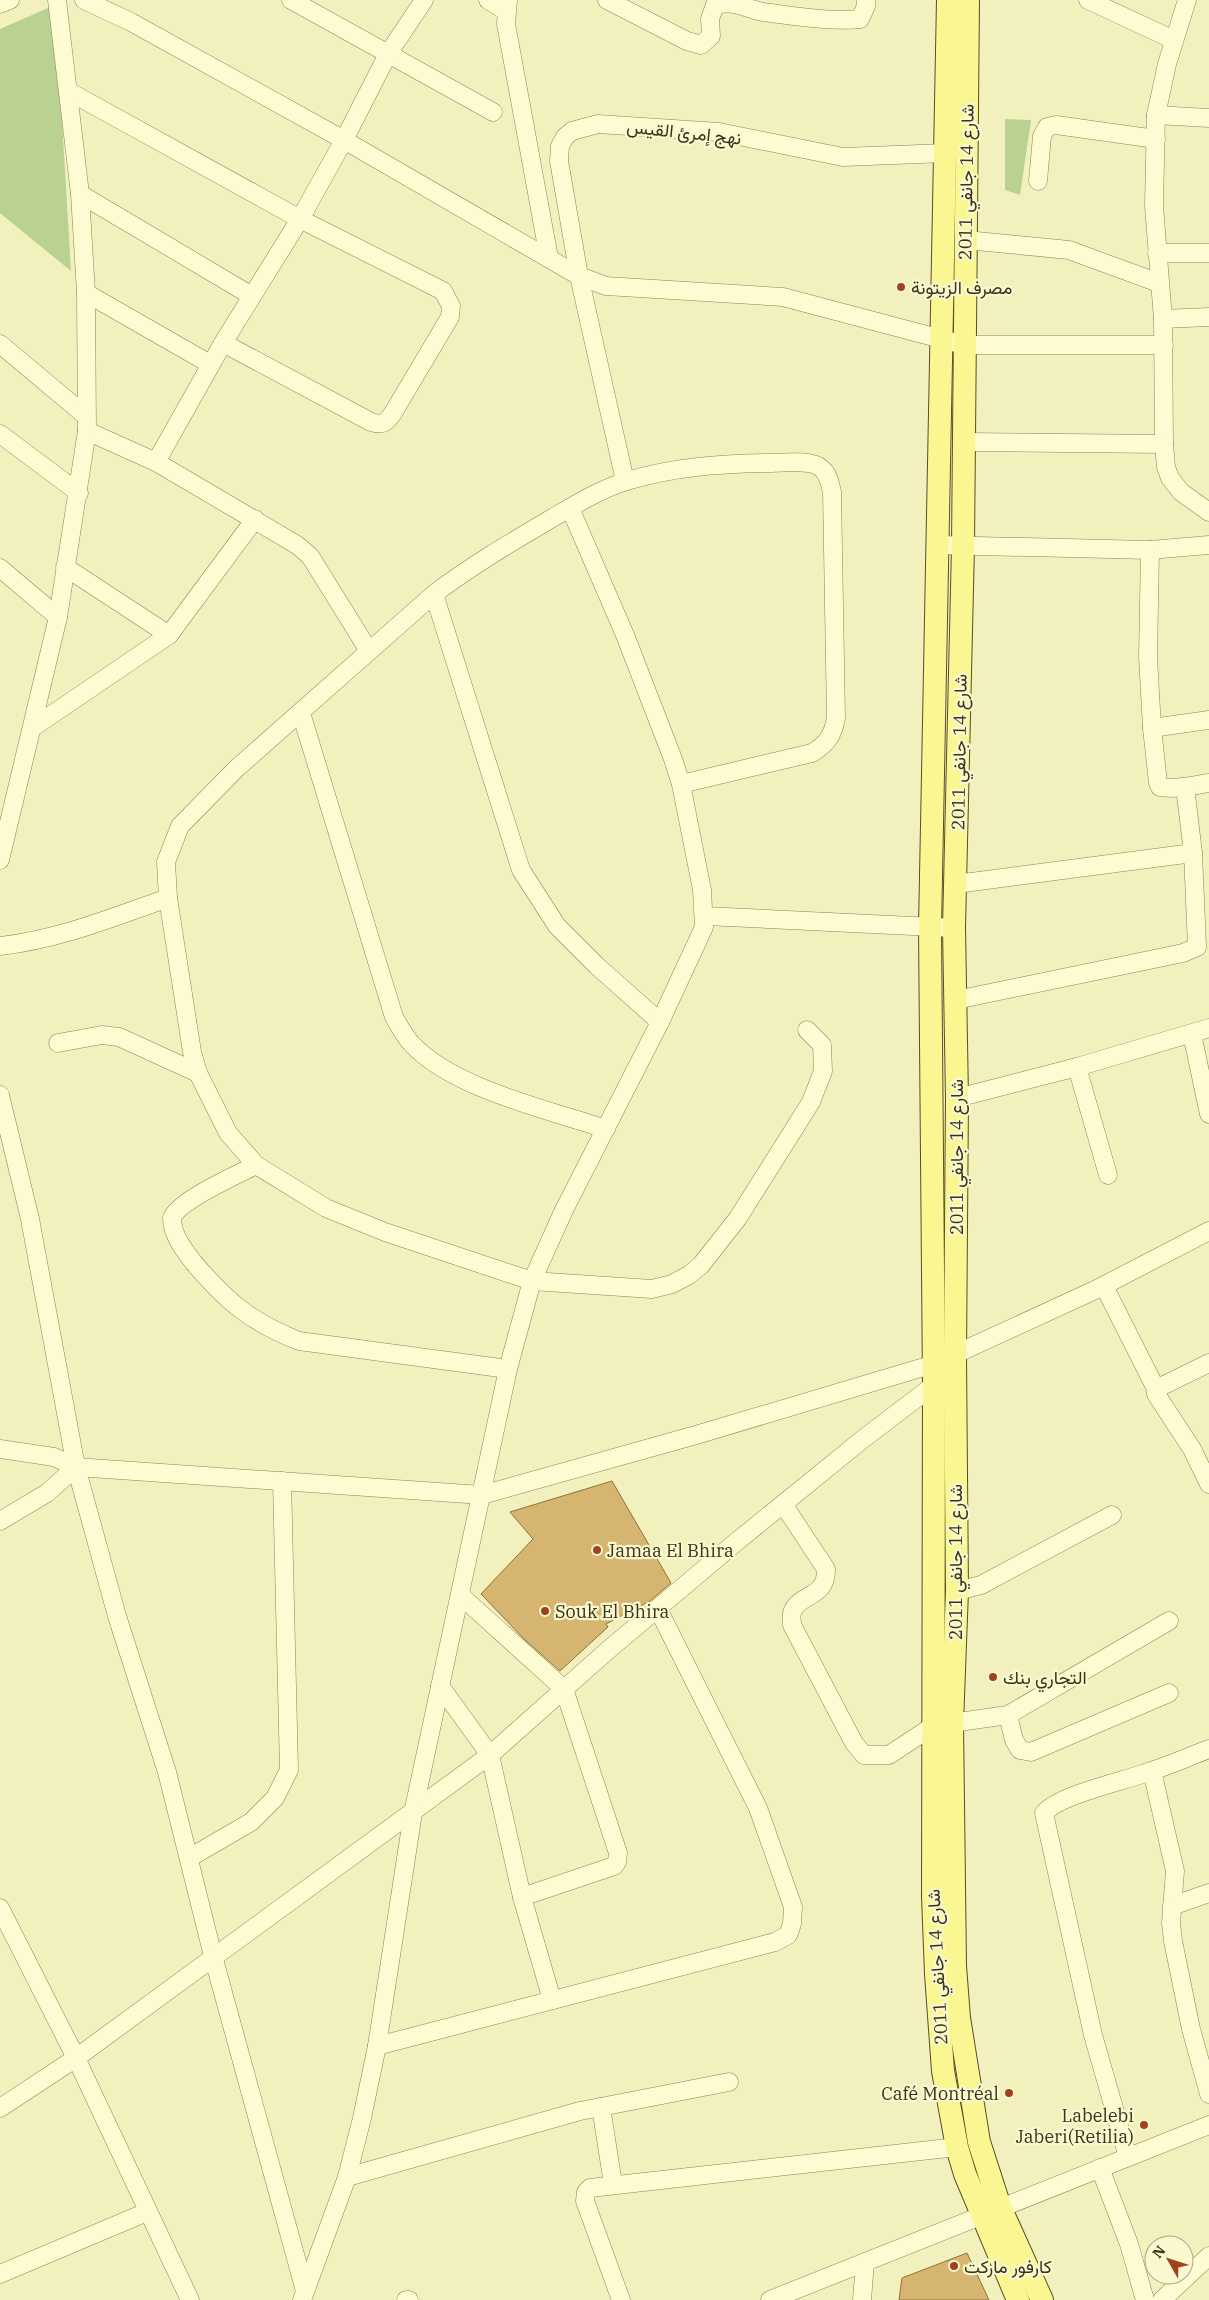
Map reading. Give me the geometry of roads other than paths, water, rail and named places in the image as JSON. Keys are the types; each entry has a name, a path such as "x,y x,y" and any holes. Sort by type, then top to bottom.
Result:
{"main road":[{"name":"شارع 14 جانفي 2011","path":"950,1 941,339 930,928 934,1375 942,1725 958,2018 991,2211 1018,2300"},
{"name":"شارع 14 جانفي 2011","path":"950,1 966,240 963,546 954,928 957,1098 955,1356 957,1591 942,1725 933,1896 936,1974 944,2071 957,2147 964,2174 991,2211 1042,2300"}],"street":[{"path":"0,4 10,0"},
{"path":"0,860 6,808 32,728 58,616 79,493 87,424 86,294 80,194 57,0"},
{"path":"84,0 131,22 344,140 578,276 606,286 783,297 964,345 1164,345"},
{"path":"291,0 493,112"},
{"path":"156,462 210,364 300,219 344,140 388,54 424,0"},
{"path":"488,0 507,5 508,33 549,258"},
{"path":"607,0 687,41 701,45 711,36 710,20 715,5 728,0 760,11 843,21 860,20 866,6 866,0"},
{"path":"1088,0 1174,40"},
{"path":"1187,0 1174,40 1156,115 1154,206 1163,319 1164,444 1166,466 1170,478 1181,492 1209,512"},
{"path":"68,91 300,219 443,291 449,300 451,311 450,317 394,413 387,422 380,425 371,422 223,343"},
{"path":"1156,115 1209,118"},
{"name":"نهج إمرئ القيس","path":"625,481 578,276 558,161 560,146 565,137 572,131 598,124 718,132 843,158 946,153"},
{"path":"1038,180 1042,136 1047,127 1056,125 1156,139"},
{"path":"80,194 252,296"},
{"path":"966,240 1069,250 1159,283"},
{"path":"1157,253 1209,253"},
{"path":"86,294 210,364"},
{"path":"1163,319 1209,317"},
{"path":"0,344 87,424 156,462 297,545 310,556 369,651"},
{"path":"0,434 79,493"},
{"path":"964,442 1164,444"},
{"path":"681,784 812,753 824,746 833,731 836,718 832,492 828,478 821,467 809,463 696,466 625,481 570,508 502,547 434,594 301,713 236,768 180,826 166,862 168,898 185,1013 198,1073 228,1133 256,1165 326,1208 385,1232 532,1281 652,1289 672,1284 690,1275 701,1265 738,1218 811,1102 823,1071 822,1045 807,1030"},
{"path":"303,2295 346,2177 362,2118 377,2046 413,1813 508,1369 532,1281 564,1210 660,1022 701,934 705,916 702,890 681,784 624,635 570,508"},
{"path":"32,728 169,635 254,519"},
{"path":"937,545 1150,550 1209,545"},
{"path":"1150,550 1148,657 1152,728 1160,787 1185,787 1209,782"},
{"path":"65,567 169,635"},
{"path":"0,568 58,616"},
{"path":"434,594 521,870 557,926 660,1022"},
{"path":"301,713 328,795 394,1017 411,1043 437,1064 468,1082 606,1129"},
{"path":"1152,728 1209,720"},
{"path":"956,1000 1183,953 1197,947 1193,852 1185,787"},
{"path":"956,884 1193,852"},
{"path":"0,946 24,943 102,921 168,898"},
{"path":"705,916 954,928"},
{"path":"957,1098 1077,1067 1209,1028"},
{"path":"1192,1034 1209,1114"},
{"path":"58,1043 102,1035 119,1037 198,1073"},
{"path":"1077,1067 1108,1175"},
{"path":"0,1095 30,1219 76,1467 117,1616 168,1772 213,1956 303,2295"},
{"path":"256,1165 200,1194 178,1209 172,1218 182,1247 218,1291 231,1303 273,1330 299,1341 508,1369"},
{"path":"0,2108 76,2058 490,1755 658,1609 863,1438 955,1356 1104,1286 1209,1231"},
{"path":"1104,1286 1157,1391 1158,1399 1192,1449 1209,1484"},
{"path":"1157,1391 1164,1385 1209,1363"},
{"path":"0,1449 54,1457 76,1467 482,1495 696,1435 934,1375"},
{"path":"0,1521 47,1493 76,1467"},
{"path":"189,1858 251,1822 275,1798 289,1770 282,1481"},
{"path":"782,1504 826,1569 826,1579 822,1587 791,1613 792,1625 854,1743 864,1755 889,1755 942,1725 1008,1715 1169,1621"},
{"path":"957,1591 981,1585 1112,1515"},
{"path":"460,1595 564,1689 618,1853 617,1862 614,1866 522,1897"},
{"path":"377,2046 775,1942 788,1935 792,1924 793,1908 758,1808 658,1609"},
{"path":"440,1686 490,1755 522,1897 552,2000"},
{"path":"1008,1715 1014,1740 1020,1750 1031,1752 1169,1693"},
{"path":"1128,2157 1093,2035 1044,1813 1050,1806 1067,1799 1152,1771 1209,1749"},
{"path":"1152,1771 1175,1872 1172,1906 1172,1941 1190,2029 1209,2094"},
{"path":"1172,1906 1209,1893"},
{"path":"0,1908 76,2058 190,2300"},
{"path":"346,2177 580,2111 729,2082"},
{"path":"601,2107 613,2184"},
{"path":"770,2300 1209,2125"},
{"path":"620,2300 585,2196 590,2188 957,2147"},
{"path":"1100,2168 1129,2244 1145,2300"},
{"path":"0,2274 147,2212"},
{"path":"1162,2300 1209,2256"},
{"path":"862,2300 865,2262"}],"place":[{"name":"مصرف الزيتونة","path":"901,287"},
{"name":"Jamaa El Bhira","path":"597,1550"},
{"name":"Souk El Bhira","path":"545,1611"},
{"name":"التجاري بنك","path":"993,1677"},
{"name":"Café Montréal","path":"1009,2093"},
{"name":"Labelebi Jaberi(Retilia)","path":"1144,2125"},
{"name":"كارفور ماركت","path":"954,2266"}]}
